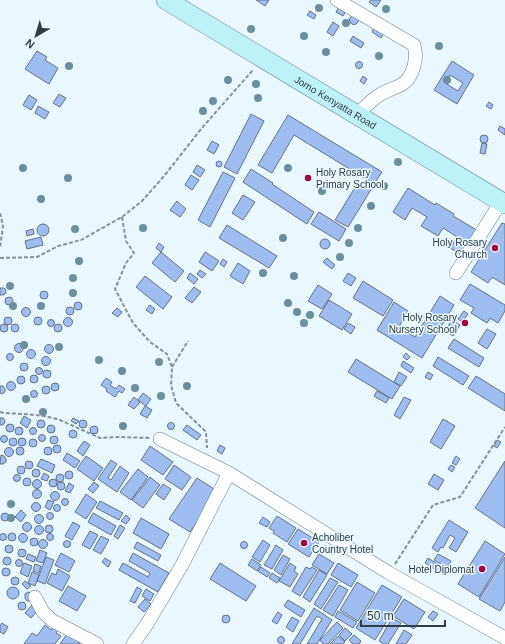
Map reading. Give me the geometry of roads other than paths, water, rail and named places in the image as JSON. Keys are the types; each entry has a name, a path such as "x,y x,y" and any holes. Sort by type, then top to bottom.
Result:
{"main road":[{"name":"Jomo Kenyatta Road","path":"166,0 503,203"}],"street":[{"path":"337,0 414,44 416,56 412,72 407,81 376,98 357,115"},
{"path":"456,273 503,203"},
{"path":"160,439 229,473 389,573 505,638"},
{"path":"133,644 148,624 182,565 229,473"},
{"path":"35,597 43,612 53,620 97,644"}],"place":[{"name":"Holy Rosary Primary School","path":"308,178"},
{"name":"Holy Rosary Church","path":"495,248"},
{"name":"Holy Rosary Nursery School","path":"465,323"},
{"name":"Acholiber Country Hotel","path":"304,543"},
{"name":"Hotel Diplomat","path":"482,569"}]}
